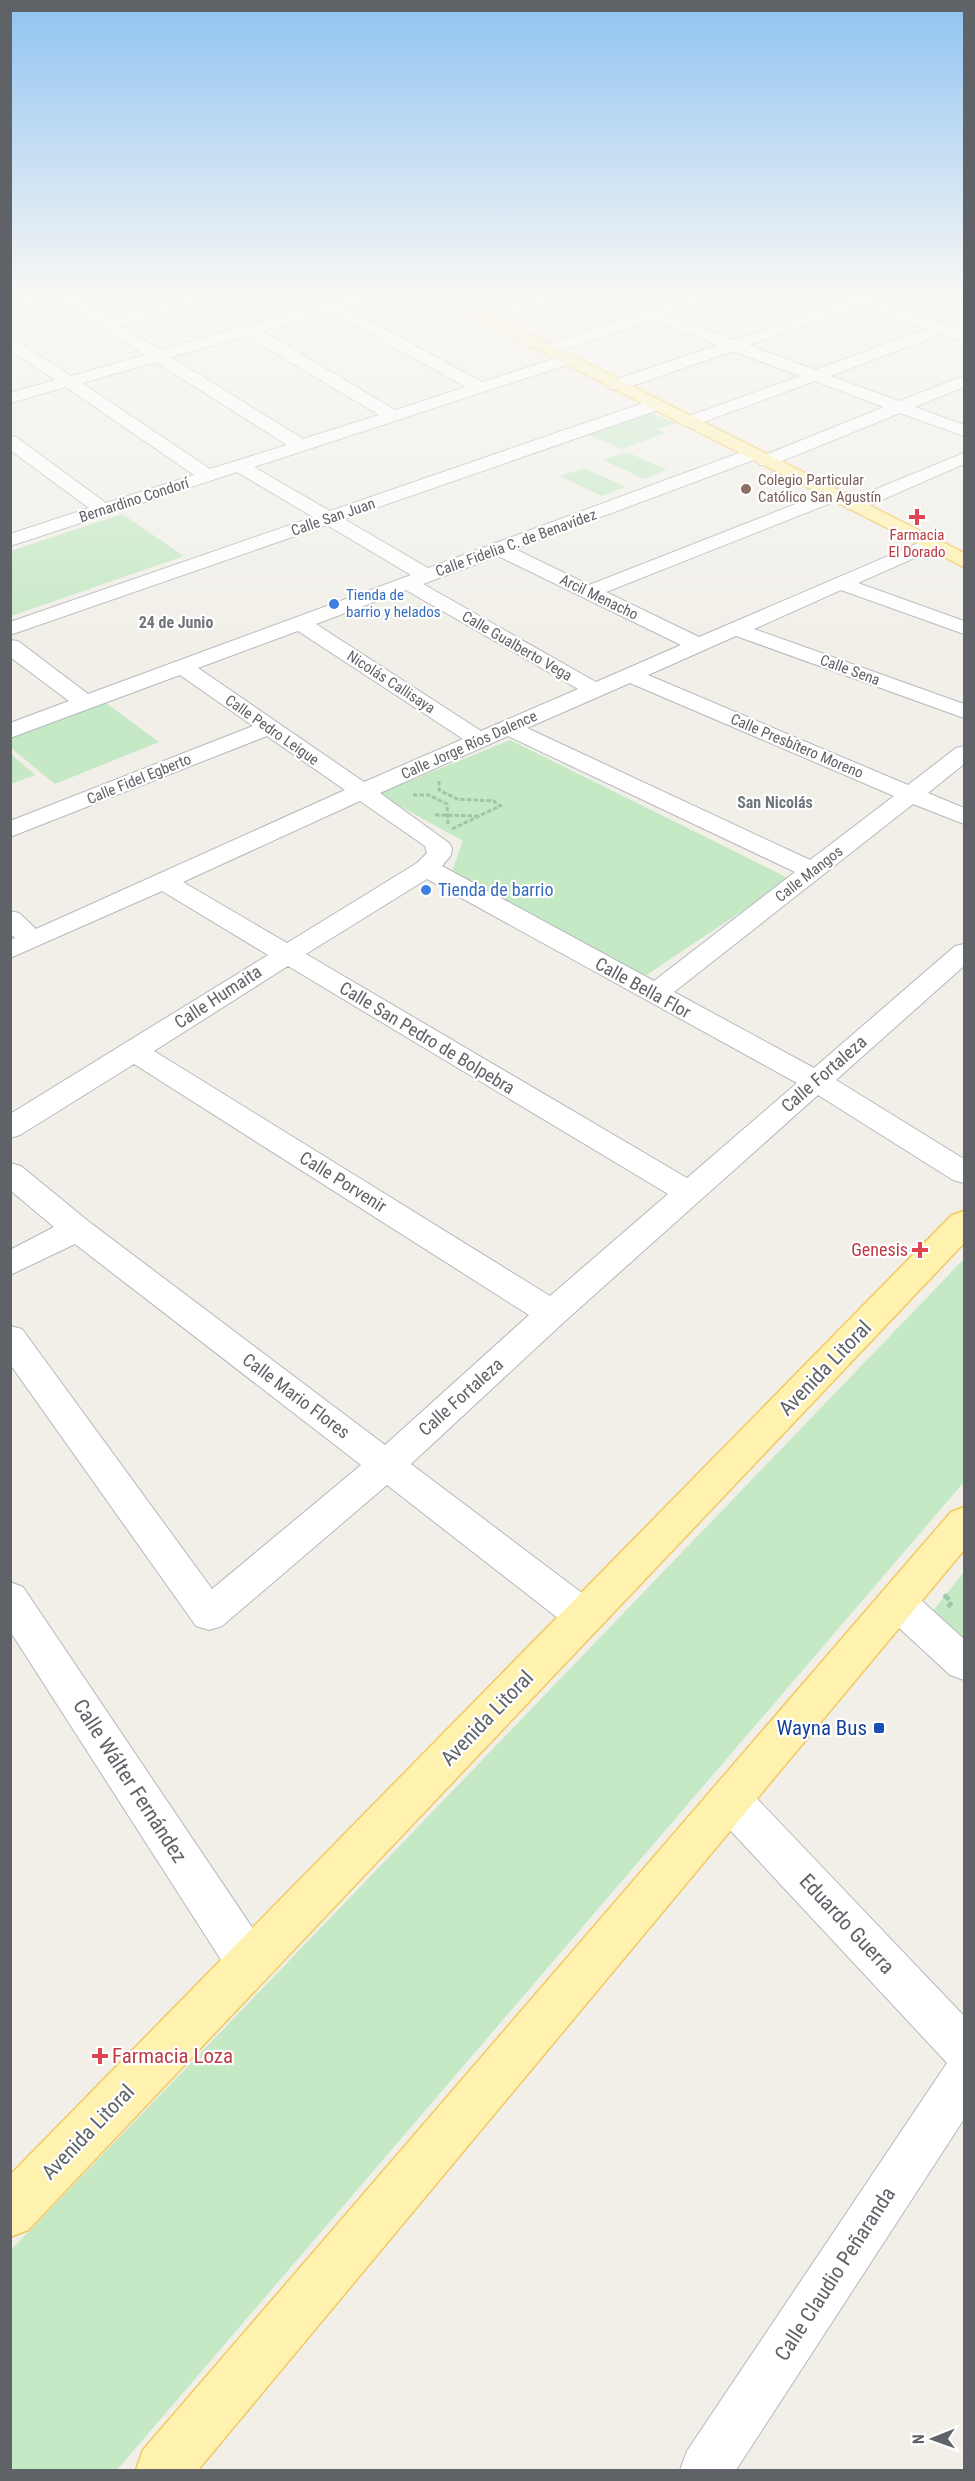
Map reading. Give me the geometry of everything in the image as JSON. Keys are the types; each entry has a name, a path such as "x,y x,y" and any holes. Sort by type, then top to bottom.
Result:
{"main road":[{"path":"667,411 930,544 960,555"},
{"name":"Avenida Litoral","path":"10,2212 964,1223"},
{"path":"164,2470 964,1523"}],"street":[{"path":"113,411 208,476"},
{"path":"245,411 301,446"},
{"path":"384,411 393,416"},
{"name":"Bernardino Condorí","path":"10,540 409,411"},
{"name":"Calle San Juan","path":"10,629 638,411"},
{"path":"690,422 721,411"},
{"name":"Calle Fidelia C. de Benavídez","path":"10,731 499,549 890,411"},
{"path":"911,411 964,431"},
{"path":"10,441 103,510"},
{"path":"854,505 964,458"},
{"name":"Calle Gualberto Vega","path":"239,466 329,518 417,580 595,690"},
{"path":"589,592 834,495"},
{"name":"Calle Jorge Ríos Dalence","path":"22,945 361,792 930,544"},
{"name":"Arcil Menacho","path":"499,549 699,645"},
{"path":"840,583 964,628"},
{"name":"Nicolás Callisaya","path":"300,623 481,741"},
{"name":"Calle Sena","path":"735,629 964,711"},
{"path":"10,646 86,703"},
{"name":"Calle Pedro Leigue","path":"182,667 361,792"},
{"name":"Calle Presbítero Moreno","path":"630,675 964,817"},
{"name":"Calle Fidel Egberto","path":"10,830 268,728"},
{"path":"509,728 813,870"},
{"name":"Calle Mangos","path":"654,994 964,753"},
{"path":"361,792 435,841 440,848 439,855 426,868"},
{"name":"Calle Humaita","path":"10,1128 285,954 426,868"},
{"name":"Calle Bella Flor","path":"426,868 816,1081 964,1173"},
{"name":"Calle San Pedro de Bolpebra","path":"165,882 689,1193"},
{"path":"10,919 22,945"},
{"name":"Calle Fortaleza","path":"10,1338 209,1614 386,1465 552,1313 964,952"},
{"name":"Calle Porvenir","path":"134,1051 552,1313"},
{"name":"Calle Mario Flores","path":"10,1173 77,1229 585,1617"},
{"path":"10,1264 77,1229"},
{"name":"Calle Wálter Fernández","path":"10,1598 250,1964"},
{"path":"897,1602 964,1664"},
{"name":"Eduardo Guerra","path":"730,1800 964,2048"},
{"name":"Calle Claudio Peñaranda","path":"706,2470 964,2078"}],"path":[{"path":"439,770 439,790"},
{"path":"410,795 429,795 439,790"},
{"path":"439,790 457,800"},
{"path":"429,795 447,804 457,800 494,801 501,805 448,831 447,804"},
{"path":"429,815 479,816"}],"green space":[{"path":"649,412 676,423 657,429 665,433 622,449 587,434"},
{"path":"627,452 667,470 644,479 603,460"},
{"path":"584,468 626,487 602,496 560,476"},
{"path":"122,514 184,556 11,616 11,551"},
{"path":"95,695 159,742 55,784 11,748 11,727"},
{"path":"510,740 790,879 642,978 451,874 463,841 378,794"},
{"path":"11,754 35,775 11,784"},
{"path":"964,1259 964,1482 117,2470 11,2470 11,2250"},
{"path":"964,1572 964,1642 932,1612"}],"place":[{"name":"Colegio Particular Católico San Agustín","path":"746,489"},
{"name":"Farmacia El Dorado","path":"917,517"},
{"name":"Tienda de barrio y helados","path":"334,604"},
{"name":"Tienda de barrio","path":"426,890"},
{"name":"Genesis","path":"920,1250"},
{"name":"Wayna Bus","path":"879,1728"},
{"name":"Farmacia Loza","path":"100,2056"}],"district":[{"name":"24 de Junio","path":"176,622"},
{"name":"San Nicolás","path":"775,802"}]}
